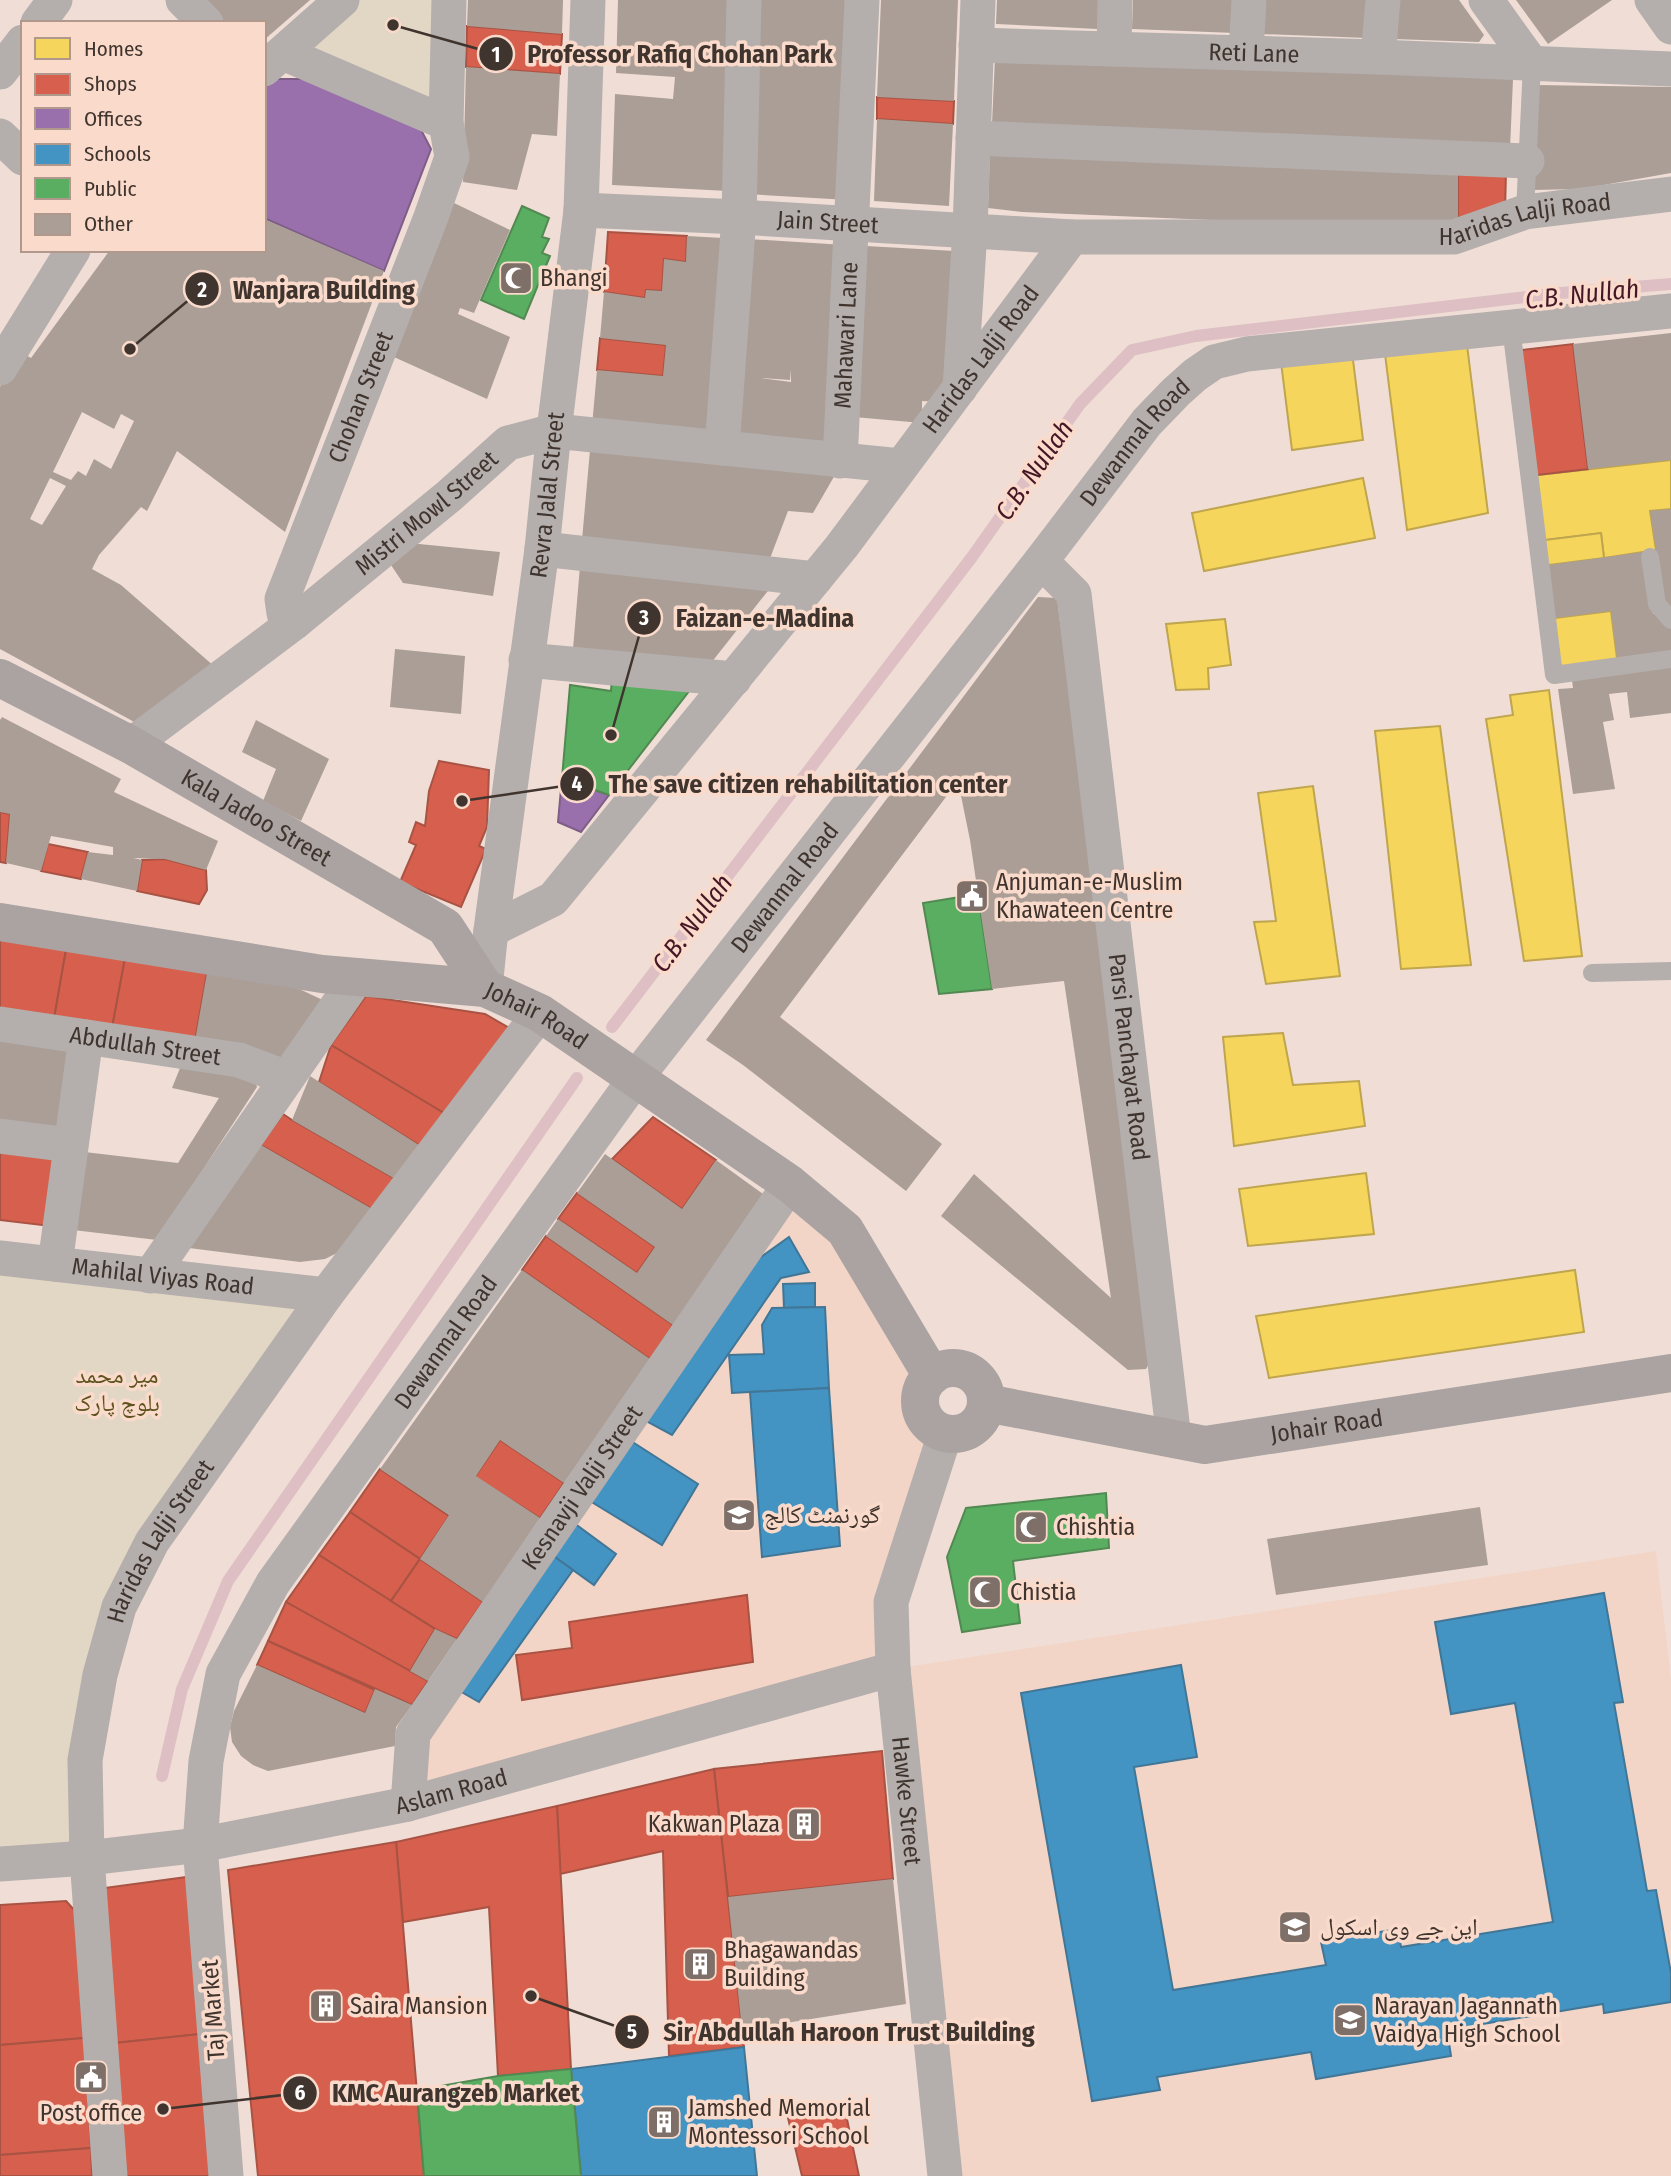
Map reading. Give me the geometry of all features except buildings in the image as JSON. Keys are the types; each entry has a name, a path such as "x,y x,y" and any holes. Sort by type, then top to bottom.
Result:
{"street":[{"path":"39,21 55,0"},
{"path":"183,0 204,21"},
{"path":"342,0 274,61 446,123"},
{"name":"Chohan Street","path":"295,622 284,613 282,598 452,157 446,123 449,0"},
{"name":"Revra Jalal Street","path":"485,988 581,210 588,0"},
{"path":"722,448 738,217 744,0"},
{"name":"Mahawari Lane","path":"840,461 862,0"},
{"path":"960,388 970,230 978,0"},
{"path":"1114,49 1115,0"},
{"path":"1246,53 1249,0"},
{"path":"1378,57 1382,0"},
{"path":"1486,0 1532,64"},
{"path":"1652,0 1671,27"},
{"path":"0,72 21,45"},
{"name":"Reti Lane","path":"976,45 1671,69"},
{"path":"0,136 21,156"},
{"path":"973,138 1527,161"},
{"name":"Haridas Lalji Road","path":"491,930 553,899 815,579 1072,237 1454,237 1525,212 1671,194"},
{"name":"Jain Street","path":"581,210 1072,237"},
{"path":"0,368 72,252"},
{"name":"Dewanmal Road","path":"200,1844 206,1761 223,1674 273,1583 635,1079 1147,422 1176,392 1214,362 1247,354 1671,312"},
{"name":"Mistri Mowl Street","path":"131,745 295,622 449,496 508,443 554,431 901,466"},
{"path":"541,549 815,579"},
{"name":"Parsi Panchayat Road","path":"1041,561 1074,594 1174,1439"},
{"path":"526,660 734,679"},
{"name":"Kala Jadoo Street","path":"0,677 131,745 445,927 485,988"},
{"name":"Johair Road","path":"0,922 356,979 485,988 540,1013 790,1184 845,1230 932,1376"},
{"path":"150,1276 356,979"},
{"name":"Haridas Lalji Street","path":"110,2176 87,1858 85,1760 100,1675 119,1607 152,1542 326,1295 540,1013"},
{"name":"Abdullah Street","path":"0,1024 239,1060 287,1078"},
{"path":"55,1264 86,1037"},
{"path":"0,1136 70,1144"},
{"name":"Kesnavji Valji Street","path":"408,1804 413,1734 790,1184"},
{"name":"Mahilal Viyas Road","path":"0,1258 326,1295"},
{"path":"952,1369 971,1374 980,1382 985,1392 986,1404 977,1424 968,1431 945,1434 927,1422 922,1413 921,1393 932,1376 952,1369"},
{"name":"Johair Road","path":"986,1404 1205,1445 1671,1373"},
{"name":"Hawke Street","path":"945,1434 891,1602 893,1669 945,2176"},
{"name":"Aslam Road","path":"0,1864 87,1858 200,1844 408,1804 893,1669"},
{"name":"Taj Market","path":"200,1844 226,2176"}],"lane":[{"path":"1525,212 1532,64"},
{"path":"1511,327 1554,675 1671,659"},
{"path":"1650,557 1657,604 1671,620"},
{"path":"1592,973 1671,971"}],"shaded area":[{"name":"گورنمنٹ کالج","path":"790,1184 845,1230 925,1383 920,1403 922,1413 935,1429 893,1669 408,1804 412,1742"},
{"name":"این جے وی اسکول","path":"1656,1551 1671,1679 1671,2176 945,2176 893,1669"}],"green space":[{"path":"342,0 449,0 446,123 283,53"},
{"name":"میر محمد بلوچ پارک","path":"0,1258 326,1295 119,1607 87,1858 0,1864"}],"waterway":[{"name":"C.B. Nullah","path":"612,1027 972,557 1080,404 1132,350 1196,336 1560,293 1671,284"},
{"path":"162,1776 182,1689 228,1581 577,1078"}],"place":[{"name":"Professor Rafiq Chohan Park","path":"393,25"},
{"name":"Bhangi","path":"516,278"},
{"name":"Wanjara Building","path":"130,349"},
{"name":"Faizan-e-Madina","path":"611,735"},
{"name":"The save citizen rehabilitation center","path":"462,801"},
{"name":"Anjuman-e-Muslim Khawateen Centre","path":"972,896"},
{"name":"گورنمنٹ کالج","path":"739,1515"},
{"name":"Chishtia","path":"1031,1527"},
{"name":"Chistia","path":"985,1592"},
{"name":"Kakwan Plaza","path":"804,1824"},
{"name":"این جے وی اسکول","path":"1295,1927"},
{"name":"Bhagawandas Building","path":"700,1964"},
{"name":"Sir Abdullah Haroon Trust Building","path":"531,1996"},
{"name":"Saira Mansion","path":"326,2006"},
{"name":"Narayan Jagannath Vaidya High School","path":"1350,2020"},
{"name":"Post office","path":"91,2077"},
{"name":"KMC Aurangzeb Market","path":"163,2109"},
{"name":"Jamshed Memorial Montessori School","path":"664,2122"}]}
